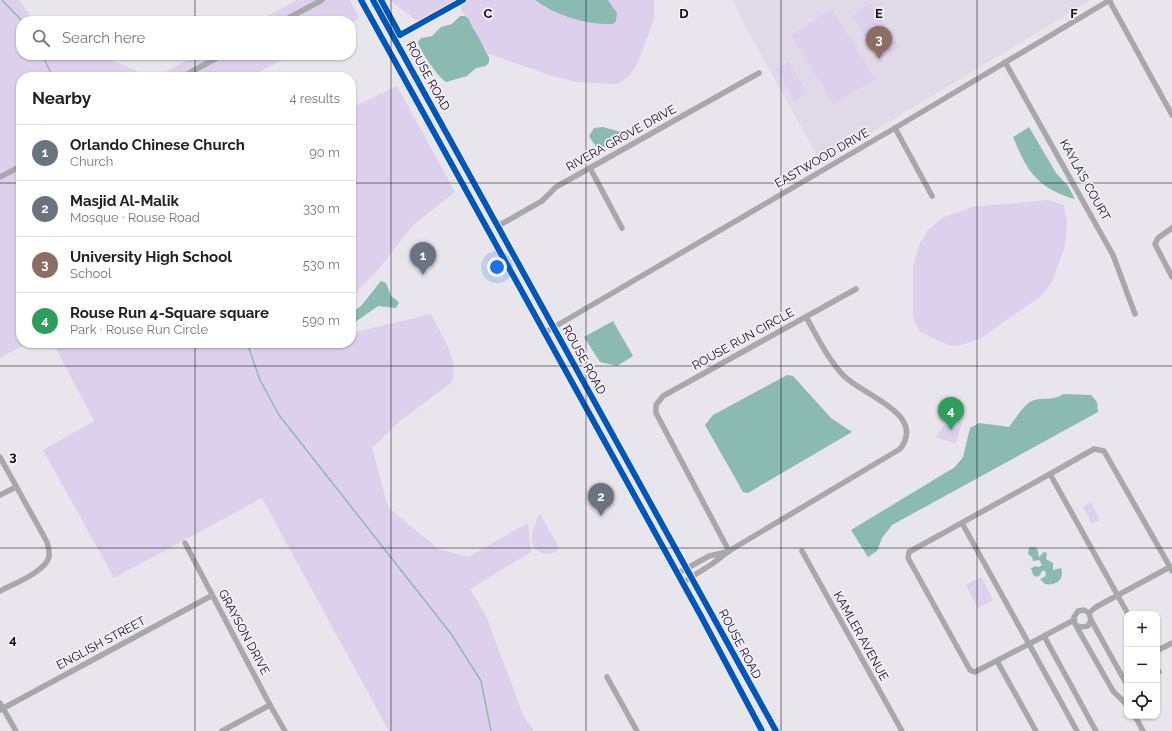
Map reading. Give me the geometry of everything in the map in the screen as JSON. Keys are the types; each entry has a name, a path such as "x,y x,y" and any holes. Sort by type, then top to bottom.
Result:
{"street":[{"path":"292,16 322,0"},
{"name":"ROUSE ROAD","path":"360,0 682,583 762,731"},
{"name":"ROUSE ROAD","path":"373,0 776,731"},
{"path":"1109,0 1172,115"},
{"name":"EASTWOOD DRIVE","path":"544,333 895,128 1109,0"},
{"path":"191,72 213,60"},
{"name":"KAYLA'S COURT","path":"1005,62 1113,255 1134,314"},
{"name":"RIVERA GROVE DRIVE","path":"498,226 542,201 556,187 759,73"},
{"path":"895,128 932,196"},
{"path":"590,168 622,228"},
{"path":"0,177 16,169"},
{"path":"1172,228 1158,238 1155,244 1172,277"},
{"path":"806,317 856,289"},
{"name":"ROUSE RUN CIRCLE","path":"682,583 729,552 900,449 906,440 907,430 902,417 843,375 829,356 806,317 663,396 656,405 656,413 729,552"},
{"path":"1089,613 1096,607 1171,569 1104,451 1094,449 909,552 908,558 970,670 978,672 1074,620 1078,611 1084,610 1089,613 1091,620 1126,683"},
{"path":"0,457 47,542 50,551 49,558 44,566 36,572 0,591"},
{"path":"1050,474 1126,611"},
{"path":"0,495 16,487"},
{"path":"962,523 1077,731"},
{"name":"GRAYSON DRIVE","path":"185,543 285,731"},
{"name":"KAMLER AVENUE","path":"802,551 902,731"},
{"name":"ROUSE RUN CIRCLE","path":"677,574 709,556 729,552"},
{"path":"709,556 712,564"},
{"name":"ENGLISH STREET","path":"1,707 212,596"},
{"path":"1074,620 1113,691 1124,702"},
{"path":"1078,626 1088,626 1091,620"},
{"path":"1044,636 1096,731"},
{"path":"1160,649 1172,643"},
{"path":"997,661 1036,731"},
{"path":"607,677 637,731"},
{"path":"222,731 270,705"},
{"path":"1,707 16,731"},
{"path":"1137,719 1143,731"}],"shaded area":[{"path":"0,0 19,0 30,16 16,16 16,60 111,60 139,72 16,72 16,348 18,348 0,358"},
{"path":"297,0 350,0 359,18 356,20 356,16 267,16"},
{"path":"389,0 535,0 546,8 617,13 608,0 654,0 654,19 638,62 630,75 618,84 576,82 553,76 486,53 479,37 471,26 469,19 465,16 456,1 419,22"},
{"path":"535,0 608,0 617,13 616,21 613,24 603,24 582,21 553,11"},
{"path":"733,0 1091,0 821,163 746,27"},
{"path":"871,3 899,47 880,59 852,15"},
{"path":"832,9 875,79 834,104 791,35"},
{"path":"460,16 465,16 469,19 489,57 489,62 486,66 476,68 467,76 446,82 430,64 418,42 421,38 432,36 441,27 452,24"},
{"path":"187,60 282,60 259,72 165,72"},
{"path":"789,62 807,93 794,101 776,69"},
{"path":"397,86 455,192 412,226 379,269 356,292 356,106"},
{"path":"603,127 632,135 623,136 609,142 600,153 589,136 594,128"},
{"path":"1029,127 1056,173 1068,186 1075,199 1062,195 1042,184 1029,169 1013,137"},
{"path":"1047,200 1064,205 1067,222 1065,246 1052,282 1041,296 981,338 958,346 948,345 920,332 913,318 913,266 920,243 928,230 942,218 972,207"},
{"path":"381,281 386,283 391,296 399,302 396,308 378,306 356,321 356,310 361,306"},
{"path":"431,314 448,347 453,364 454,373 452,382 400,421 372,448 388,507 438,549 468,557 528,523 531,552 470,589 486,616 523,715 534,731 389,731 262,498 114,578 43,450 94,421 56,348 356,348 356,332"},
{"path":"613,321 633,356 617,366 600,362 584,337"},
{"path":"787,375 793,376 831,418 852,432 748,493 743,492 705,425 713,415"},
{"path":"1063,394 1091,395 1097,402 1098,412 892,525 882,538 877,551 868,557 851,530 955,467 963,457 970,428 979,423 1009,427 1021,410 1030,402 1038,399 1055,398"},
{"path":"949,418 962,423 956,444 936,437"},
{"path":"1091,502 1100,520 1092,524 1083,507"},
{"path":"540,514 559,548 552,553 544,554 533,545 533,531"},
{"path":"1029,548 1037,548 1039,557 1044,552 1047,553 1046,559 1053,563 1053,570 1061,568 1062,576 1059,581 1053,584 1045,584 1040,579 1046,576 1045,571 1042,571 1037,577 1033,575 1031,568 1042,565 1039,560 1033,561 1032,557 1028,554"},
{"path":"981,577 993,600 978,608 966,585"}],"waterway":[{"path":"2,0 17,16"},
{"path":"44,60 50,72"},
{"path":"249,348 260,380 279,415 452,635 481,681 491,731"}],"cycle path":[{"path":"361,0 701,616 762,731"},
{"path":"373,0 776,731"},
{"path":"381,0 400,35 463,0"}],"place":[{"name":"University High School","path":"879,59"},
{"name":"Orlando Chinese Church","path":"423,275"},
{"name":"Rouse Run 4-Square square","path":"951,430"},
{"name":"Masjid Al-Malik","path":"601,516"}]}
